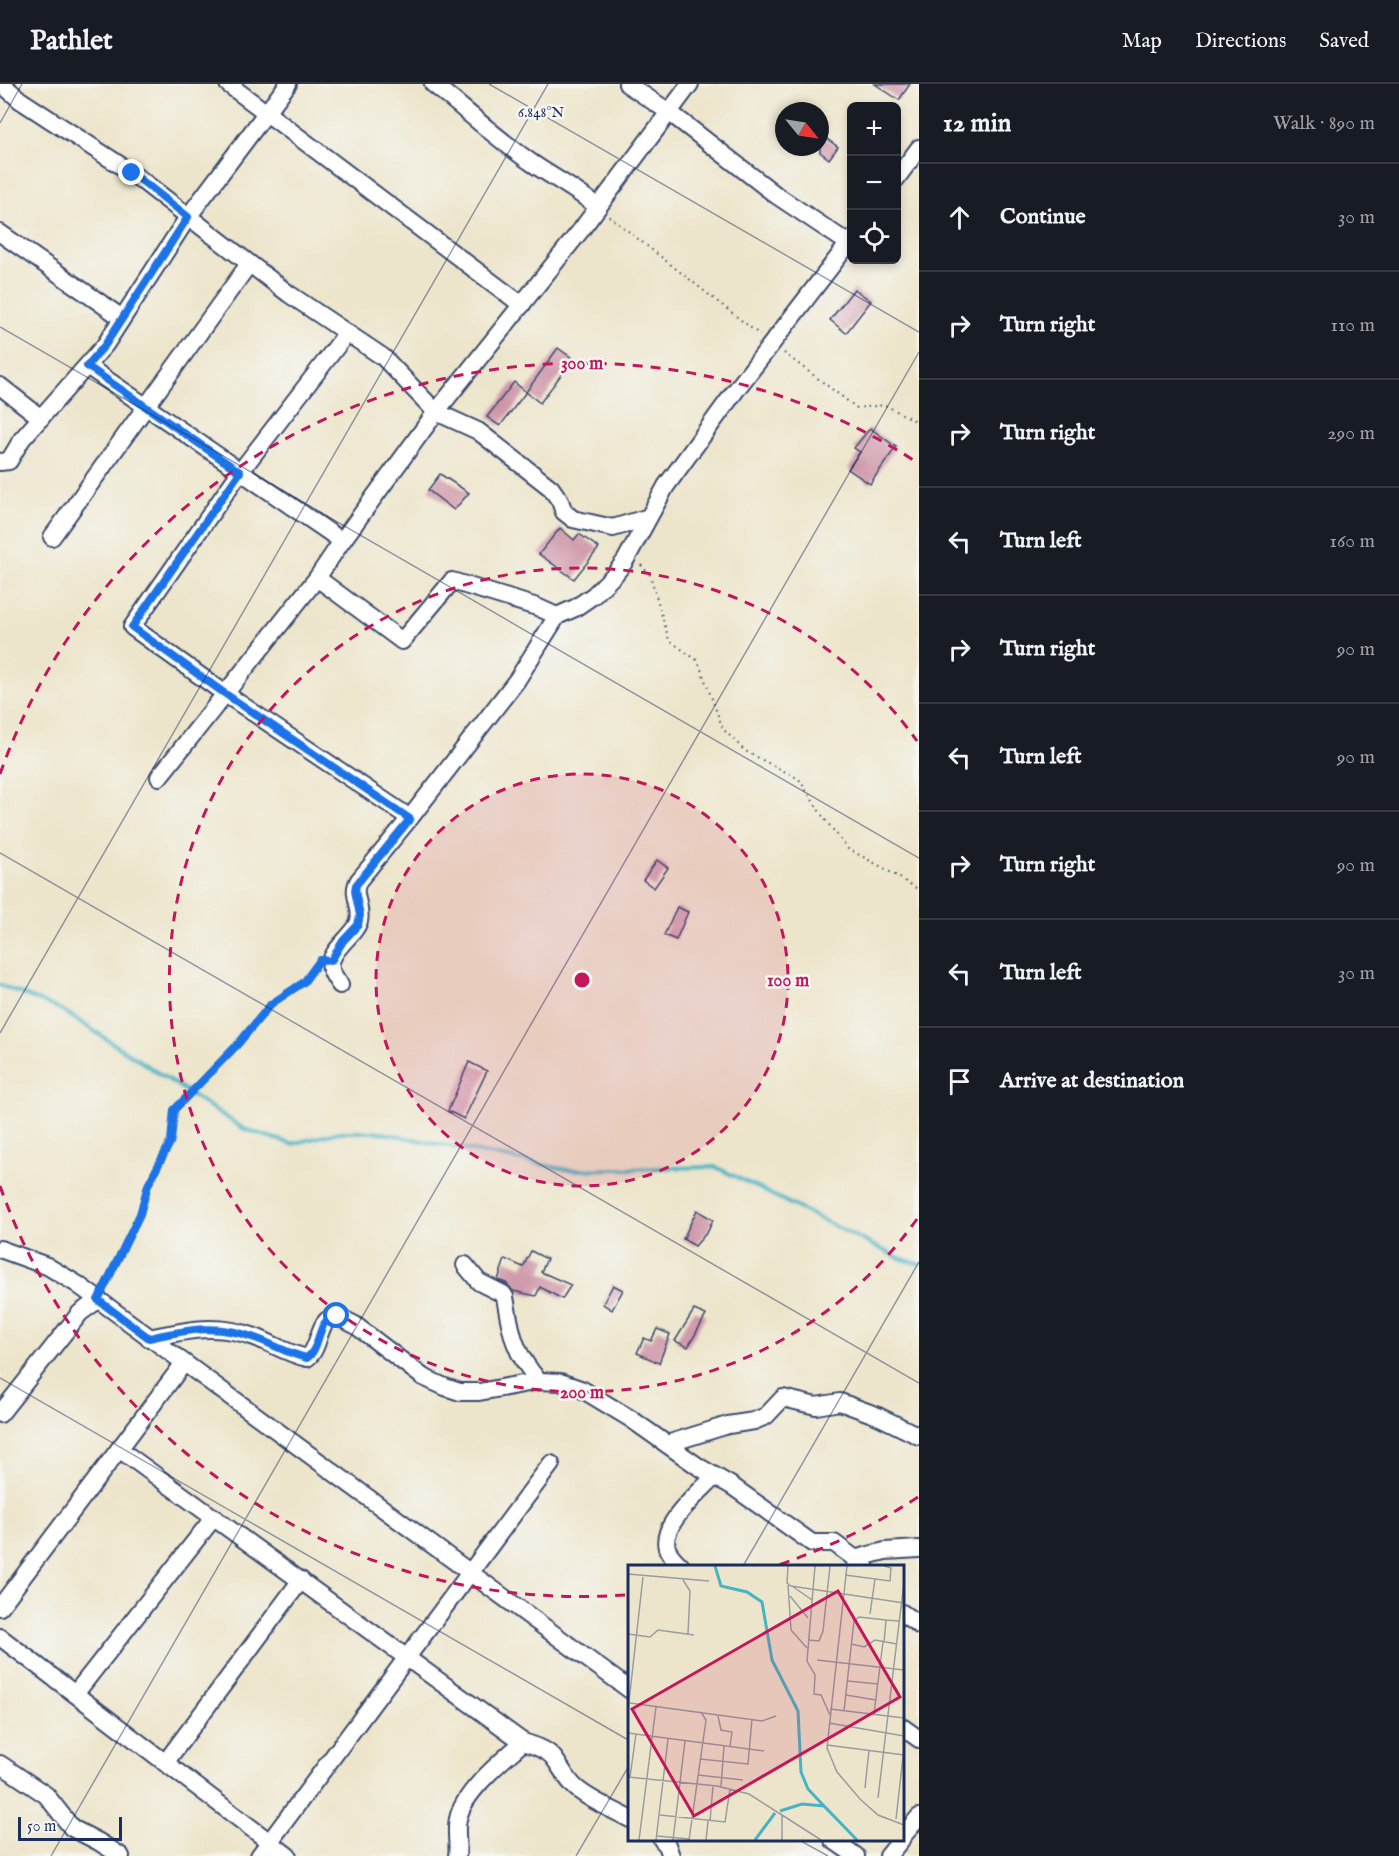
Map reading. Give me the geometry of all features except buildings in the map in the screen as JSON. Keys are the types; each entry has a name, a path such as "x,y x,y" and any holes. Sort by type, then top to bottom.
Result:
{"street":[{"path":"2,84 20,100 132,173 289,294 383,357 436,412 478,431 550,488 560,501 564,512 573,519 613,528 646,518"},
{"path":"228,84 267,111 522,305"},
{"path":"0,462 9,461 22,439 105,345 188,217 288,84"},
{"path":"433,84 506,144 580,192 598,207"},
{"path":"627,84 669,112 776,195 847,239"},
{"path":"159,777 318,578 342,541 436,412 598,207 690,84"},
{"path":"901,173 919,148"},
{"path":"0,233 122,318"},
{"path":"340,985 331,968 331,961 343,941 358,925 360,915 356,885 517,680 557,616 575,608 594,595 615,574 666,486 847,245"},
{"path":"52,537 249,264"},
{"path":"347,333 240,472 132,627 224,693 410,819"},
{"path":"87,366 342,541"},
{"path":"0,386 41,418"},
{"path":"318,578 402,641 452,581 537,607 557,616"},
{"path":"0,1249 47,1266 77,1284 628,1689"},
{"path":"465,1265 479,1282 500,1292 505,1297 512,1337 528,1368 539,1381"},
{"path":"0,1414 80,1313 98,1300"},
{"path":"149,1338 193,1328 219,1329 239,1332 285,1352 307,1358 313,1352 327,1319 337,1316 355,1325 423,1377 460,1392 479,1392 539,1381 560,1382 583,1390 732,1486 812,1543 834,1543 859,1563 885,1551 919,1549"},
{"path":"0,1607 184,1363"},
{"path":"667,1444 728,1425 760,1418 774,1409 783,1398 816,1406 840,1402 878,1416 919,1436"},
{"path":"119,1449 523,1742 544,1750 553,1757 562,1772 585,1796 628,1818"},
{"path":"265,1849 550,1464"},
{"path":"680,1565 666,1546 669,1526 715,1476"},
{"path":"75,1694 214,1517"},
{"path":"165,1763 301,1580"},
{"path":"904,1614 919,1625"},
{"path":"0,1637 165,1763 265,1849 288,1856"},
{"path":"904,1728 919,1739"},
{"path":"457,1856 456,1828 458,1816 463,1807 493,1769 523,1742"},
{"path":"0,1764 46,1795 72,1828 121,1856"},
{"path":"904,1836 919,1817"},
{"path":"664,1841 671,1856"},
{"path":"836,1841 856,1856"},
{"path":"888,1856 900,1841"}],"path":[{"path":"598,207 771,344 857,408 885,405 919,423"},
{"path":"629,551 650,576 669,640 698,661 723,729 745,751 799,779 823,817 848,849 919,890"},
{"path":"98,1300 140,1214 148,1185 171,1141 174,1110 238,1044 271,1004 304,982 320,960 331,961"}],"waterway":[{"path":"0,985 62,1010 244,1129 292,1144 339,1132 378,1132 569,1170 716,1167 899,1258 919,1264"}],"route":[{"path":"132,173 188,217 105,345 87,366 240,472 132,627 224,693 410,819 356,885 360,915 358,925 343,941 331,961 320,960 304,982 271,1004 238,1044 174,1110 171,1141 148,1185 140,1214 98,1300 149,1338 193,1328 219,1329 239,1332 285,1352 307,1358 313,1352 327,1319 337,1316"}]}
